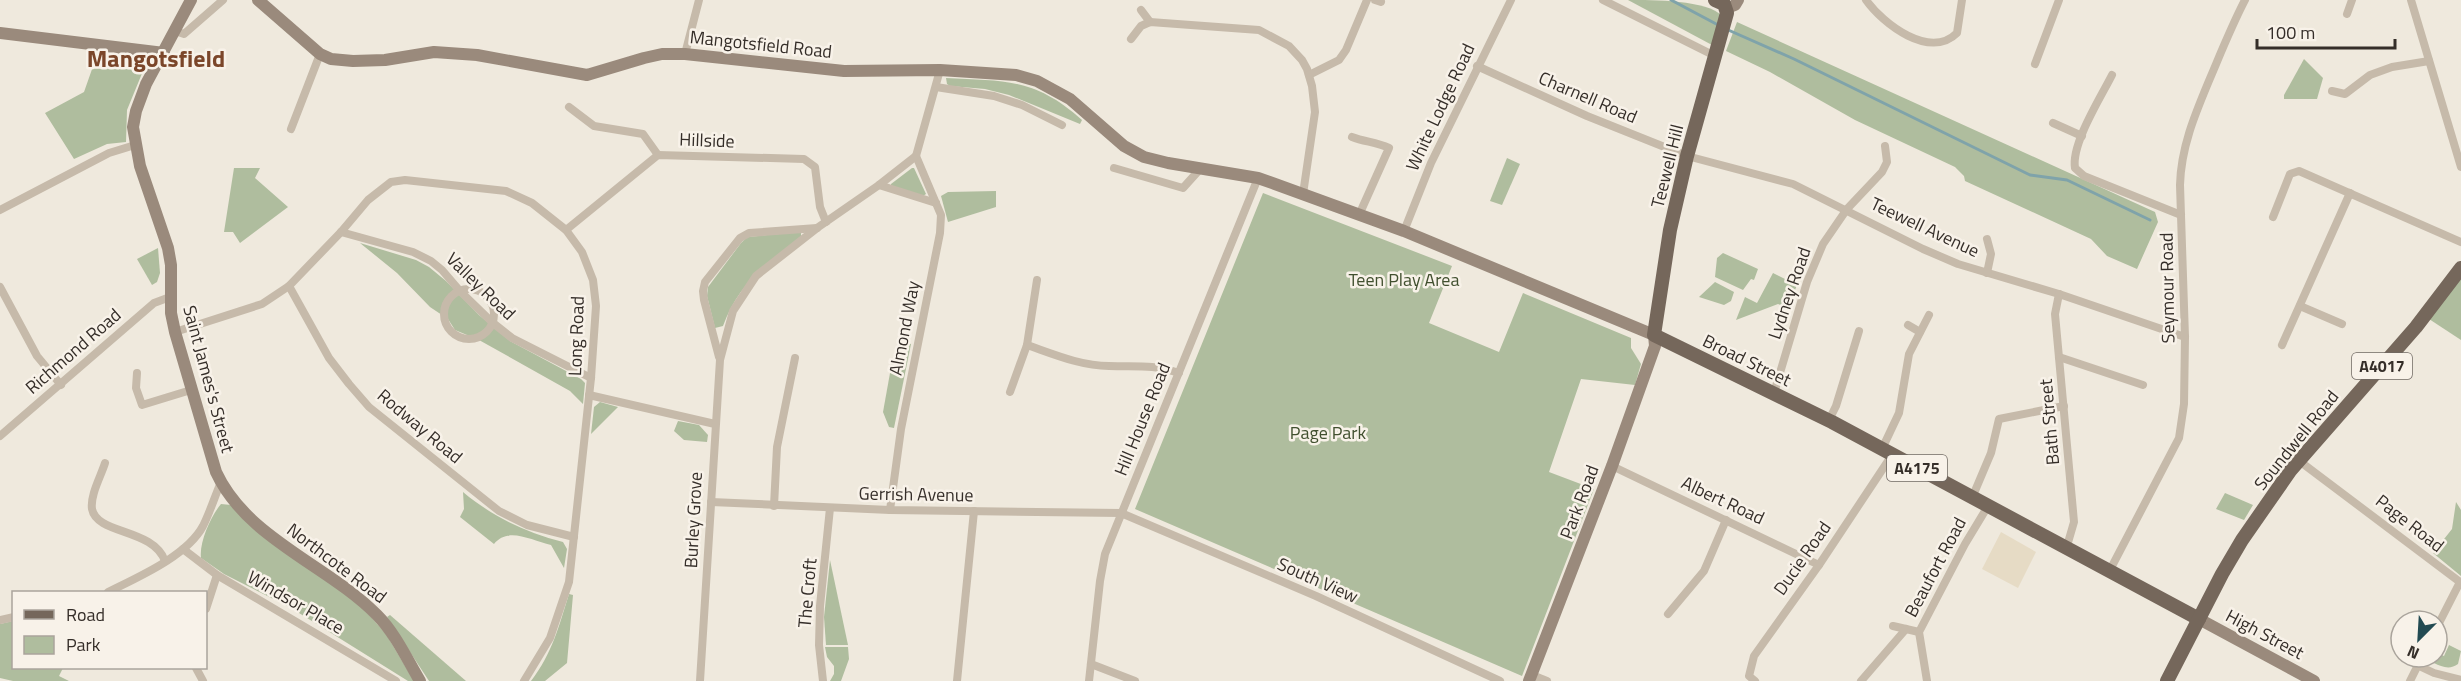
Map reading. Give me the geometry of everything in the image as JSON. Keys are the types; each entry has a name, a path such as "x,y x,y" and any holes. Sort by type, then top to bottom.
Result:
{"main road":[{"name":"Saint James's Street","path":"190,0 146,84 133,127 135,145 149,197 168,248 171,265 170,297 175,332 220,482"},
{"name":"Mangotsfield Road","path":"258,0 320,54 353,61 385,60 434,52 477,55 587,75 653,56 685,54 844,71 940,70 1016,75 1037,81 1073,101 1124,146 1134,152 1168,164 1258,178"},
{"name":"Teewell Hill","path":"1654,335 1670,230 1687,156 1727,7"},
{"path":"0,33 164,53"},
{"name":"Broad Street","path":"1258,178 1404,231 1654,335 1829,420 2199,619"},
{"name":"Soundwell Road","path":"2199,619 2241,543 2298,460 2416,327 2461,268"},
{"name":"Park Road","path":"1531,678 1612,466 1655,346 1654,335"},
{"name":"Northcote Road","path":"220,482 241,508 269,534 378,616 420,681"},
{"name":"A4017","path":"2167,681 2199,619"},
{"name":"High Street","path":"2199,619 2314,681"}],"street":[{"path":"175,32 184,34 223,0"},
{"path":"685,54 699,0"},
{"path":"1309,75 1339,60 1346,51 1367,0"},
{"name":"White Lodge Road","path":"1404,231 1431,163 1511,0"},
{"path":"1604,0 1716,51"},
{"path":"1866,0 1877,15 1912,38 1931,43 1943,43 1957,33 1962,0"},
{"path":"2035,64 2059,0"},
{"name":"Seymour Road","path":"2110,570 2179,438 2184,404 2185,337 2180,173 2187,136 2233,23 2245,0"},
{"path":"2347,14 2352,0"},
{"path":"2411,0 2461,166"},
{"path":"1141,10 1150,22"},
{"path":"1131,39 1141,26 1150,22 1259,30 1289,46 1302,60 1309,75 1315,112 1304,194"},
{"path":"291,129 320,54"},
{"path":"2332,91 2345,94 2370,75 2392,67 2429,61"},
{"name":"Charnell Road","path":"1477,66 1587,116 1687,156"},
{"path":"916,156 940,70"},
{"path":"2112,75 2082,136 2074,160 2078,172 2181,215"},
{"path":"936,87 994,96 1022,105 1062,125"},
{"path":"570,107 594,126 643,134 658,155"},
{"path":"2053,123 2082,136"},
{"path":"1352,137 1369,144 1378,143 1389,148 1359,214"},
{"path":"0,210 109,153 135,145"},
{"name":"Lydney Road","path":"1774,393 1807,282 1823,244 1847,209 1882,172 1887,162 1885,146"},
{"name":"Hillside","path":"566,230 658,155 804,159 814,167 820,207 826,222"},
{"name":"Burley Grove","path":"700,681 720,360 733,311 756,276 916,156"},
{"name":"Almond Way","path":"890,510 901,429 940,233 941,215 916,156"},
{"name":"Teewell Avenue","path":"1687,156 1793,184 1958,264 2059,294 2185,337"},
{"path":"1114,168 1184,188 1201,168"},
{"path":"2273,217 2290,174 2299,171 2461,242"},
{"name":"Hill House Road","path":"1089,681 1105,554 1258,178"},
{"name":"Long Road","path":"175,332 262,304 289,286 342,232 368,200 391,182 405,180 506,191 532,203 566,230 582,252 593,280 596,306 591,378 569,582 550,638 524,681"},
{"path":"879,185 936,203"},
{"path":"2282,345 2350,193"},
{"name":"Burley Grove","path":"720,360 704,300 705,282 740,238 749,233 817,228"},
{"name":"Valley Road","path":"342,232 413,252 442,270 459,291 493,323 521,343 591,378"},
{"path":"1987,239 1991,254 1987,273"},
{"path":"1010,392 1027,345 1037,280"},
{"name":"Rodway Road","path":"289,286 329,358 369,407 499,511 527,525 574,537"},
{"path":"0,287 37,356 61,385"},
{"path":"477,290 492,304 493,323 483,335 473,339 462,338 454,334 447,326 445,309 449,299 459,291 477,290"},
{"name":"Bath Street","path":"2059,294 2055,314 2074,522 2067,546"},
{"name":"Richmond Road","path":"0,436 154,303 170,297"},
{"path":"2300,306 2342,324"},
{"name":"Ducie Road","path":"1755,681 1749,676 1754,656 1819,565 1887,452 1899,413 1909,354 1929,315"},
{"path":"1908,325 1920,332"},
{"path":"1829,420 1836,406 1859,331"},
{"path":"1027,345 1076,361 1108,366 1158,366 1179,373"},
{"path":"2060,357 2143,385"},
{"path":"774,506 777,447 795,358"},
{"path":"138,373 136,388 142,405 191,390"},
{"path":"589,394 715,424"},
{"path":"1972,498 1991,453 1999,419 2064,406"},
{"name":"Page Road","path":"2298,460 2460,582 2446,609"},
{"path":"105,464 93,499 92,510 104,523 150,541 162,552 165,561 110,591"},
{"name":"Albert Road","path":"1612,466 1819,565"},
{"name":"Saint James's Street","path":"165,561 183,549 204,525 220,482"},
{"name":"Gerrish Avenue","path":"711,502 890,510 1121,513"},
{"name":"Beaufort Road","path":"1927,681 1919,632 1965,544 1988,506"},
{"name":"The Croft","path":"823,681 819,645 820,606 830,508"},
{"path":"957,681 974,511"},
{"name":"South View","path":"1121,513 1316,596 1500,681"},
{"path":"1668,614 1704,571 1726,520"},
{"name":"Windsor Place","path":"183,549 217,575 396,681"},
{"path":"207,606 217,575"},
{"path":"1893,626 1919,632"},
{"path":"1861,681 1906,629"},
{"path":"1091,664 1135,681"},
{"path":"2429,669 2434,673 2460,678"},
{"path":"1531,678 1547,681"}],"green space":[{"path":"1628,0 1693,4 1715,11 1722,16 1712,45"},
{"path":"1737,22 2155,212 2158,222 2137,269 2107,256 2091,239 1965,181 1964,176 1955,167 1855,120 1770,72 1726,51"},
{"path":"97,55 141,66 143,71 127,110 126,142 107,144 74,159 45,113 84,92"},
{"path":"2304,59 2323,78 2317,99 2284,99 2284,95"},
{"path":"946,78 1018,84 1049,96 1082,120 1080,124 1009,95 985,89 950,86"},
{"path":"1507,158 1520,164 1502,205 1490,201"},
{"path":"234,168 260,168 255,178 288,207 240,243 233,232 224,232"},
{"path":"912,168 926,194 923,196 891,186"},
{"path":"996,191 996,207 948,222 941,196 948,192"},
{"name":"Page Park","path":"1263,193 1452,266 1429,323 1499,352 1523,293 1631,338 1631,348 1641,364 1635,385 1581,379 1549,472 1594,489 1522,676 1135,509"},
{"path":"801,232 801,237 765,266 745,286 723,326 715,328 707,296 708,287 741,243 747,237"},
{"path":"360,243 416,260 429,267 510,341 581,379 585,383 583,404 570,391 479,340 455,330 448,319 430,307 397,273"},
{"path":"158,248 160,273 157,282 152,285 137,259"},
{"path":"1723,253 1758,269 1754,280 1751,279 1743,290 1715,277 1717,258"},
{"path":"1773,273 1797,285 1788,308 1778,304 1736,320 1745,297 1757,303"},
{"path":"2461,278 2461,340 2429,319"},
{"path":"1715,282 1734,292 1731,301 1724,305 1699,297"},
{"path":"907,343 911,344 894,428 889,427 883,412 892,362"},
{"path":"600,402 618,407 591,434 594,407"},
{"path":"678,421 699,425 708,435 707,442 684,440 674,431"},
{"path":"463,492 510,523 563,542 567,549 564,568 551,545 513,535 506,536 494,544 460,517 464,509"},
{"path":"2225,493 2253,505 2244,520 2216,509"},
{"path":"2456,502 2461,510 2461,576 2433,553 2452,529"},
{"path":"221,504 231,505 363,608 386,634 414,681 408,681 291,608 224,574 201,558 206,530"},
{"path":"830,560 848,645 826,645 824,617"},
{"path":"569,594 573,595 567,663 545,681 531,681 550,650"},
{"path":"390,615 466,681 429,681 387,617"},
{"path":"12,621 12,669 62,669 59,676 69,681 13,681 0,678 0,624"},
{"path":"2449,645 2461,651 2458,664 2449,667"},
{"path":"825,647 848,647 849,659 841,681 830,681 834,674 834,666 827,657"}],"shaded area":[{"path":"2001,532 2036,552 2018,588 1982,569"}],"waterway":[{"path":"1671,0 1720,26"},
{"path":"1726,29 1794,59 2030,175 2067,180 2150,220"}],"district":[{"name":"Mangotsfield","path":"156,58"}],"park label":[{"name":"Teen Play Area","path":"1404,279"}]}
